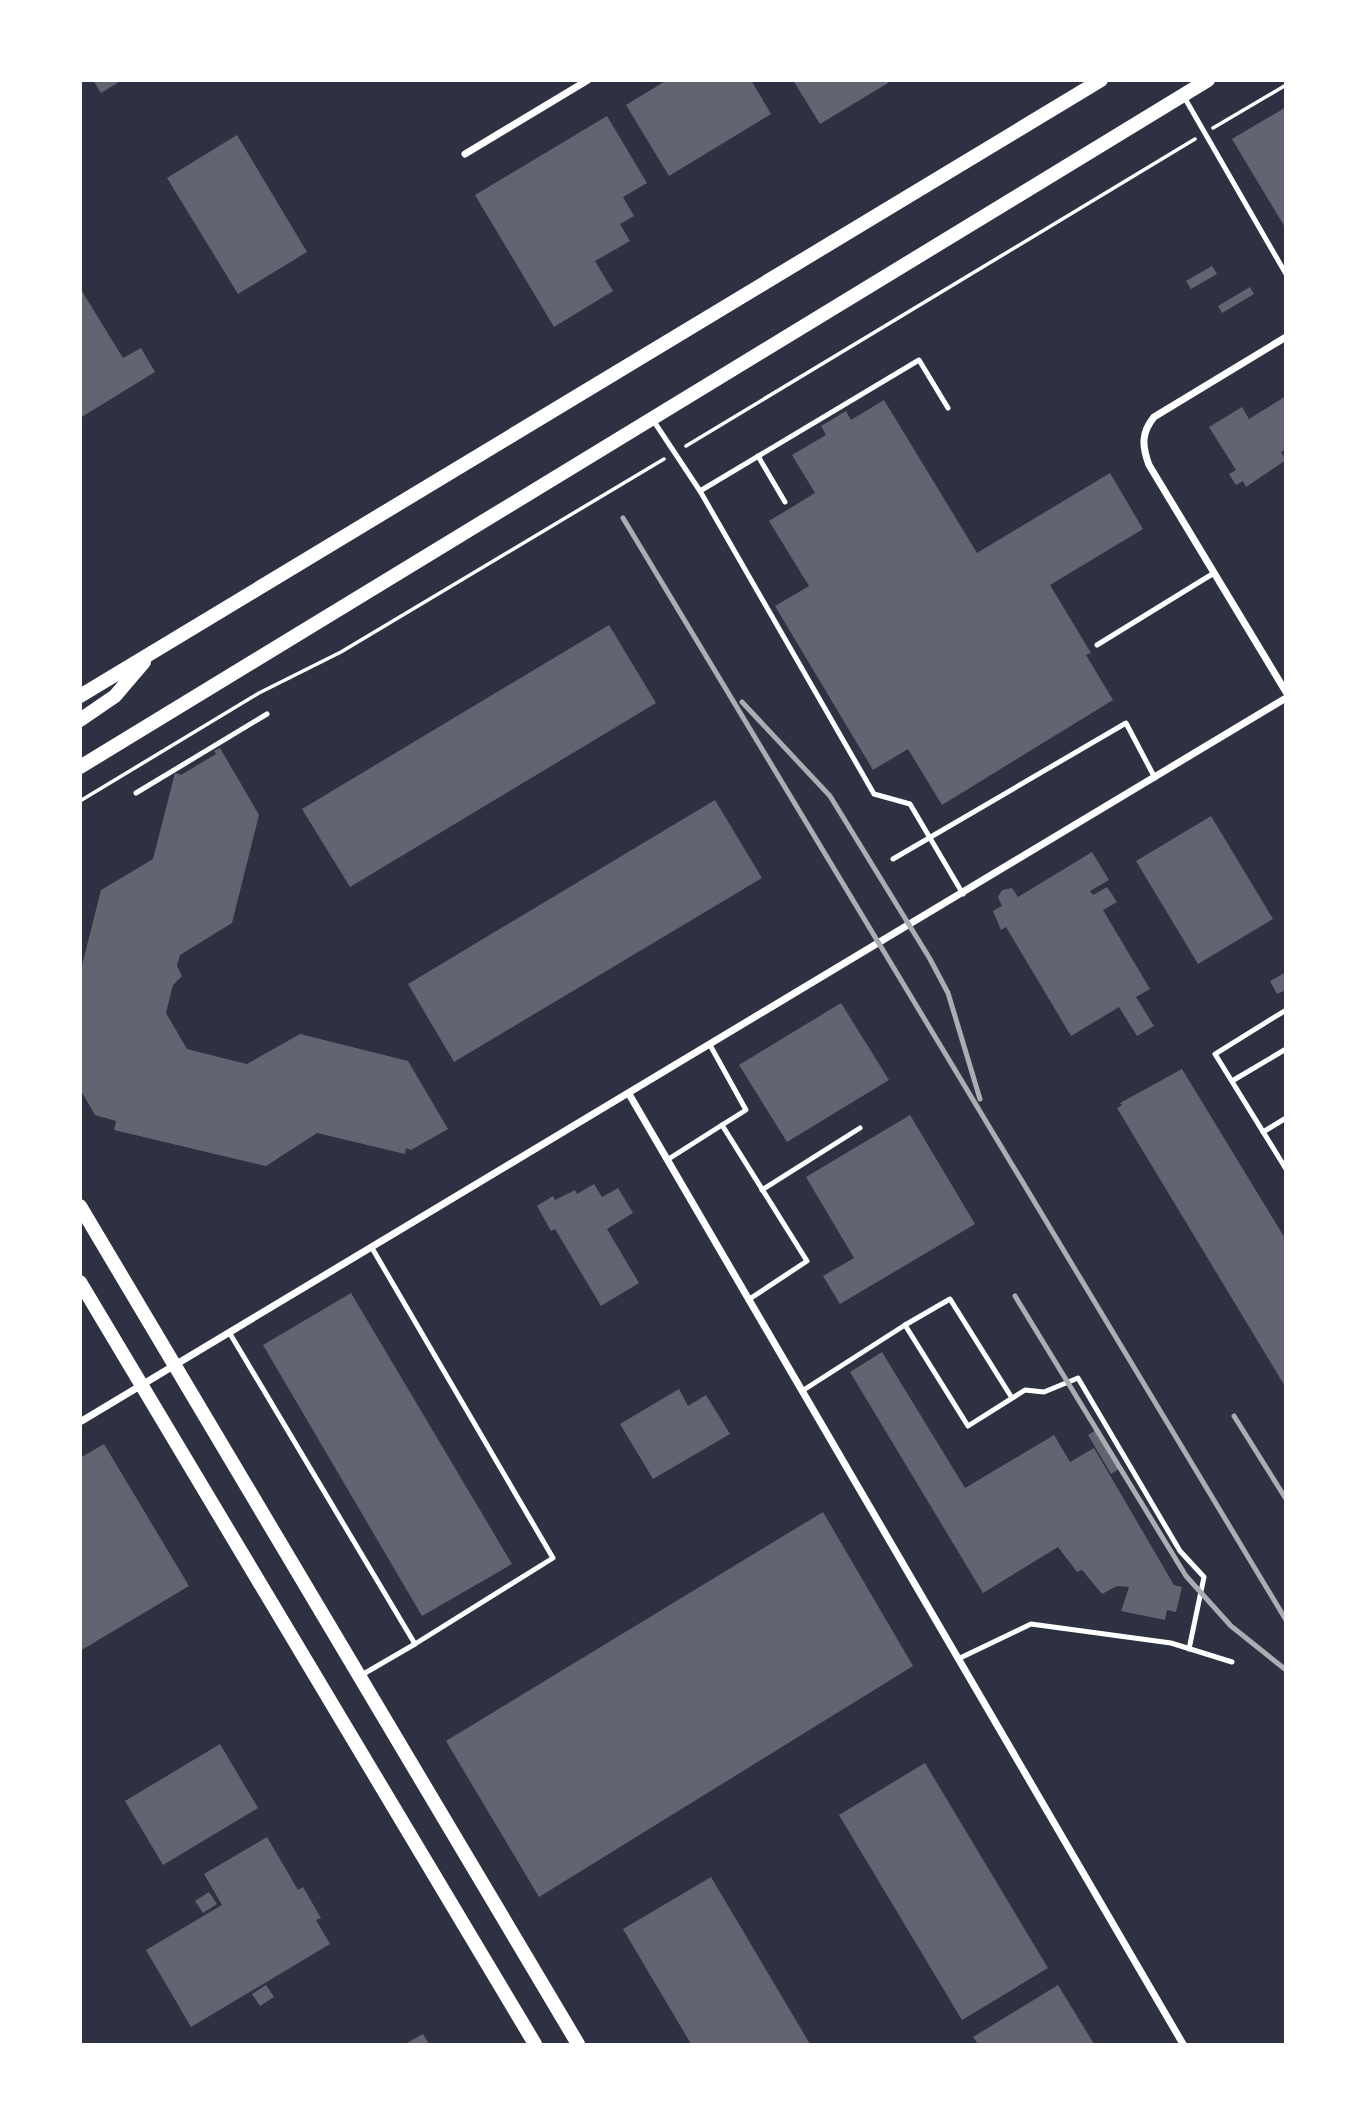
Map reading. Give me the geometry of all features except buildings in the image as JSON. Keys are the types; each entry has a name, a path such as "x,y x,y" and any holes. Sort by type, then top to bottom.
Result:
{"main road":[{"path":"80,696 1101,80"},
{"path":"80,767 1208,80"},
{"path":"80,720 115,696 152,653"},
{"path":"80,1206 578,2045"},
{"path":"80,1282 534,2045"}],"street":[{"path":"465,154 588,80"},
{"path":"1286,337 1161,412 1148,425 1142,443 1149,464 1286,692"},
{"path":"80,1422 1286,698"},
{"path":"629,1094 1183,2045"}],"lane":[{"path":"1191,89 1286,274"},
{"path":"700,491 919,360 948,408"},
{"path":"653,420 700,491 874,794 910,804 963,894"},
{"path":"758,456 785,502"},
{"path":"1097,646 1214,573"},
{"path":"136,793 267,714"},
{"path":"893,859 1126,723 1155,778"},
{"path":"1286,1010 1215,1054 1286,1169"},
{"path":"667,1160 746,1110 710,1045"},
{"path":"1232,1081 1286,1049"},
{"path":"1263,1132 1286,1118"},
{"path":"722,1125 807,1261 748,1300"},
{"path":"762,1190 860,1128"},
{"path":"359,1677 553,1558 372,1248"},
{"path":"802,1391 950,1299 1012,1398"},
{"path":"905,1325 968,1426 1025,1391 1044,1392 1077,1378 1181,1551 1204,1577 1189,1649"},
{"path":"229,1332 415,1644"},
{"path":"958,1659 1031,1624 1171,1643 1232,1662"}],"railway":[{"path":"623,518 1286,1620"},
{"path":"742,702 830,796 930,959 948,993 980,1099"},
{"path":"1015,1296 1186,1576 1231,1626 1286,1670"},
{"path":"1234,1416 1286,1499"}]}
